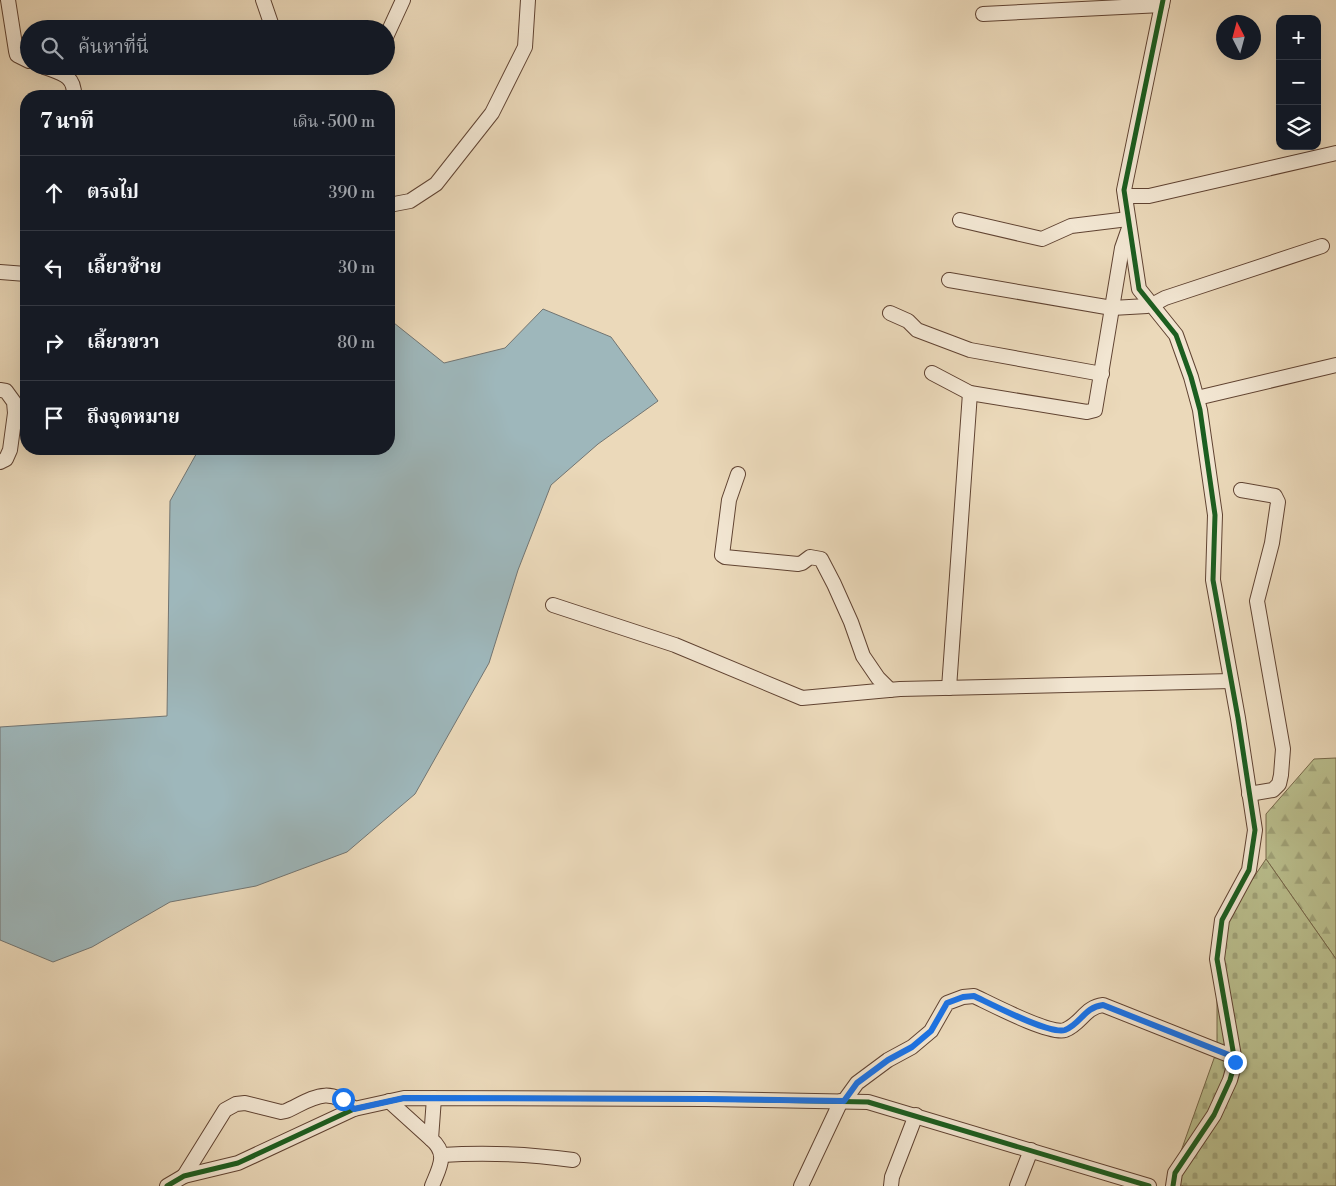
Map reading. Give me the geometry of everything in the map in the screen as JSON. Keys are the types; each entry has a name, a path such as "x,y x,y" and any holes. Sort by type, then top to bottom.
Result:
{"street":[{"path":"8,0 16,51 17,55 20,56"},
{"path":"263,0 270,20"},
{"path":"394,20 403,0"},
{"path":"395,204 410,201 436,184 492,113 525,47 528,0"},
{"path":"983,14 1069,5 1162,3 1124,190 1139,289 1176,335 1192,377 1200,410 1216,515 1213,580 1232,681 1255,830 1249,870 1222,920 1217,959 1235,1062 1230,1080 1214,1115 1175,1173 1173,1186"},
{"path":"64,75 73,84 74,90"},
{"path":"1125,196 1149,196 1336,153"},
{"path":"960,220 1042,239 1071,226 1129,222"},
{"path":"932,373 970,393 1087,412 1095,410 1122,248 1129,222"},
{"path":"950,280 1112,308 1152,305 1165,298 1322,246"},
{"path":"0,272 20,274"},
{"path":"890,313 908,321 917,330 970,350 1102,374"},
{"path":"1197,398 1336,365"},
{"path":"0,390 6,391 14,402 15,413 10,450 6,459 0,462"},
{"path":"950,688 970,393"},
{"path":"738,474 729,500 722,555 725,557 798,564 810,557 820,559 834,584 851,622 863,656 878,678 890,690"},
{"path":"1241,490 1275,496 1278,502 1272,543 1257,601 1282,750 1281,775 1278,784 1273,790 1249,794"},
{"path":"553,605 675,645 802,698 890,690 1232,681"},
{"path":"801,1186 842,1101 857,1083 888,1060 912,1047 931,1031 947,1003 963,997 974,996 1049,1029 1064,1030 1094,1006 1103,1005 1234,1057"},
{"path":"184,1176 225,1110 236,1104 245,1103 281,1112 318,1096 332,1096 343,1099 354,1109"},
{"path":"166,1186 184,1176 238,1163 354,1109 404,1098 705,1099 868,1102 1149,1186"},
{"path":"431,1139 434,1098"},
{"path":"389,1101 437,1144 442,1155 432,1186"},
{"path":"891,1186 892,1177 916,1115"},
{"path":"1017,1186 1031,1150"},
{"path":"442,1155 507,1153 573,1160"}],"green space":[{"path":"1336,758 1336,959 1266,859 1266,814 1314,759"},
{"path":"1266,859 1336,959 1336,1186 1184,1186 1170,1182 1217,1050 1217,932"}],"water":[{"path":"543,309 611,337 658,401 598,444 551,485 518,570 489,663 415,794 347,852 256,886 170,902 92,947 53,962 0,940 0,727 167,716 170,501 196,455 395,455 395,324 444,363 505,348"}],"cycle path":[{"path":"1163,0 1124,190 1139,289 1176,335 1200,410 1215,515 1213,580 1238,718 1255,830 1249,870 1222,920 1217,959 1235,1062 1230,1080 1214,1115 1175,1173 1173,1186"},
{"path":"167,1186 184,1176 238,1163 354,1109 404,1098 705,1099 868,1102 1149,1186"}],"route":[{"path":"343,1099 354,1109 404,1098 844,1101 857,1083 888,1060 912,1047 931,1031 947,1003 963,997 974,996 1049,1029 1064,1030 1094,1006 1103,1005 1234,1057 1235,1062"}]}
